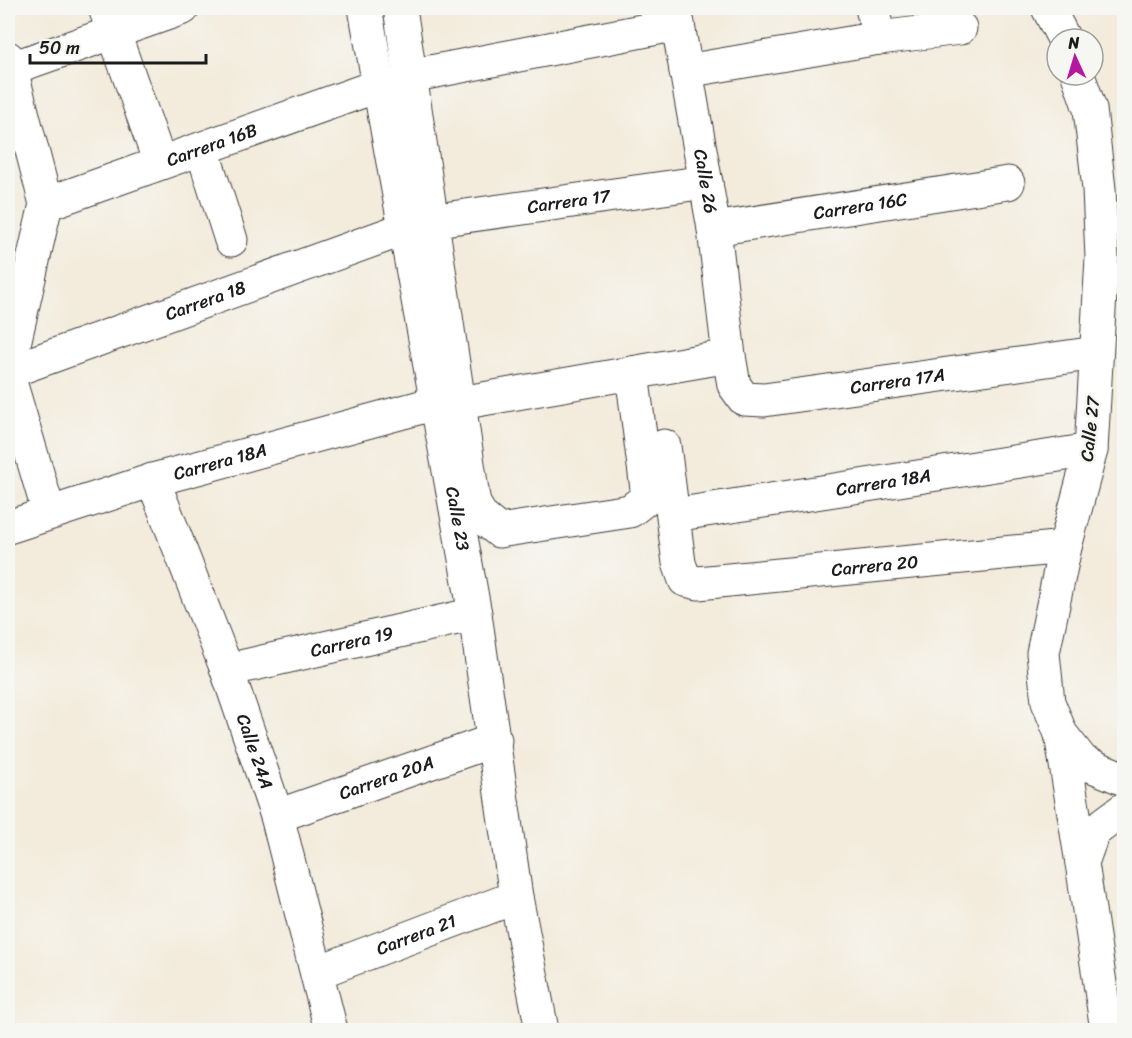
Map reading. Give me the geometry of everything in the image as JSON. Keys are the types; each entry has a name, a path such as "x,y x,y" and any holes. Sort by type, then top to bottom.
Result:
{"street":[{"path":"50,513 8,372 46,204 10,63 109,20 183,8"},
{"name":"Calle 23","path":"365,8 377,86 417,225 448,403 475,614 516,897 542,1030"},
{"path":"400,8 410,76 417,225"},
{"path":"1048,8 1058,27"},
{"path":"410,76 676,16"},
{"name":"Calle 26","path":"676,16 714,229 729,356"},
{"path":"109,20 160,164"},
{"path":"686,71 876,23 960,28"},
{"name":"Carrera 16B","path":"46,204 377,86"},
{"name":"Calle 27","path":"1082,87 1090,108 1099,189 1102,258 1091,450 1065,547 1043,653 1048,702 1061,734 1083,762 1125,779"},
{"path":"202,148 231,240"},
{"name":"Carrera 17","path":"417,225 706,182"},
{"name":"Carrera 16C","path":"714,229 1008,183"},
{"name":"Carrera 18","path":"8,372 417,225"},
{"name":"Carrera 17A","path":"729,356 734,385 744,399 764,400 1096,353"},
{"name":"Carrera 18A","path":"8,527 153,480 448,403 729,356"},
{"path":"448,403 474,504 482,517 499,531 630,511 648,497 642,371"},
{"path":"642,371 674,515"},
{"name":"Carrera 18A","path":"674,515 1091,450"},
{"name":"Calle 24A","path":"153,480 227,670 277,816 332,1030"},
{"name":"Carrera 20","path":"674,515 679,563 685,579 698,583 1065,547"},
{"name":"Carrera 19","path":"227,670 475,614"},
{"path":"1061,734 1107,1030"},
{"name":"Carrera 20A","path":"277,816 495,740"},
{"path":"1082,863 1093,832 1125,809"},
{"name":"Carrera 21","path":"318,972 516,897"}]}
